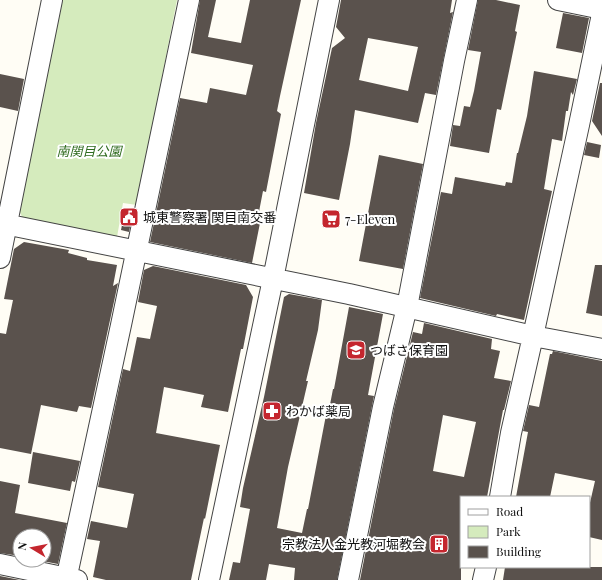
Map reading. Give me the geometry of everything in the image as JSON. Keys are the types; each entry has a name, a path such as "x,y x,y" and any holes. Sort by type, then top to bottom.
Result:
{"street":[{"path":"0,258 4,223 52,0"},
{"path":"0,564 70,580 136,251 189,0"},
{"path":"209,580 273,279 329,0"},
{"path":"348,580 383,407 407,307 467,0"},
{"path":"558,0 602,9"},
{"path":"500,496 511,433 602,14"},
{"path":"4,223 349,294 533,336 602,349"},
{"path":"483,580 486,568"}],"green space":[{"name":"南関目公園","path":"63,0 177,0 137,205 123,203 117,237 23,219 18,208"}],"building":[{"path":"200,0 216,0 208,37 241,43 250,0 301,0 277,111 281,114 266,192 263,191 257,222 260,223 252,263 150,242 180,98 207,103 210,88 246,95 253,65 191,53"},
{"path":"341,0 452,0 450,13 453,12 436,95 425,93 418,123 355,110 339,200 304,193 316,123 332,48 345,38 336,27","holes":["368,38 418,47 408,91 359,80"]},
{"path":"478,0 496,0 520,5 515,31 517,32 501,110 497,109 489,153 450,146 453,125 460,126 464,106 470,107 474,91 481,52 468,50"},
{"path":"563,13 589,18 582,53 556,48"},
{"path":"534,71 577,79 573,95 571,92 568,111 566,111 562,141 552,139 544,189 552,191 524,320 497,314 496,316 420,298 441,192 452,194 455,177 505,186 506,182 512,183 517,153 527,116"},
{"path":"0,74 24,79 18,111 0,107"},
{"path":"600,83 602,83 602,136 592,121"},
{"path":"587,142 601,145 599,158 584,155"},
{"path":"379,155 423,164 403,269 359,261"},
{"name":"城東警察署 関目南交番","path":"125,210 133,212 129,232 121,230"},
{"path":"24,242 69,250 68,253 87,258 87,260 117,265 113,286 118,283 91,408 79,406 77,412 41,405 31,454 0,448 0,333 6,334 13,300 4,299 14,249"},
{"path":"595,265 602,265 602,316 586,313"},
{"path":"153,266 246,285 253,297 243,349 241,349 228,412 201,407 204,395 164,387 156,433 220,445 191,580 106,580 93,577 100,541 87,539 91,521 127,528 134,494 98,487 123,369 130,371 137,337 150,339 157,306 138,302 144,270"},
{"path":"289,294 322,300 318,330 306,381 308,381 288,467 277,528 302,533 326,415 328,415 334,389 349,307 383,314 368,395 374,396 337,580 294,580 295,568 269,564 266,580 229,580 233,562 240,563 250,509 240,507 243,488 264,397 284,297"},
{"path":"424,323 492,339 491,349 500,351 494,378 511,381 503,410 487,496 460,496 461,580 360,580 394,409 413,332 422,334","holes":["443,415 476,422 464,477 433,471"]},
{"path":"553,351 602,361 602,540 590,537 590,503 595,481 555,473 550,496 516,496 528,432 523,431 529,405 539,407 550,354 552,354"},
{"path":"33,452 80,461 75,482 72,481 70,491 28,483"},
{"path":"0,481 20,485 15,513 67,523 58,564 52,563 52,528 12,528 12,555 0,553"},
{"path":"602,567 602,580 503,580 505,568"},
{"path":"0,576 20,580 0,580"}],"place":[{"name":"城東警察署 関目南交番","path":"129,217"},
{"name":"7-Eleven","path":"331,219"},
{"name":"つばさ保育園","path":"356,350"},
{"name":"わかば薬局","path":"272,411"},
{"name":"宗教法人金光教河堀教会","path":"439,544"}]}
